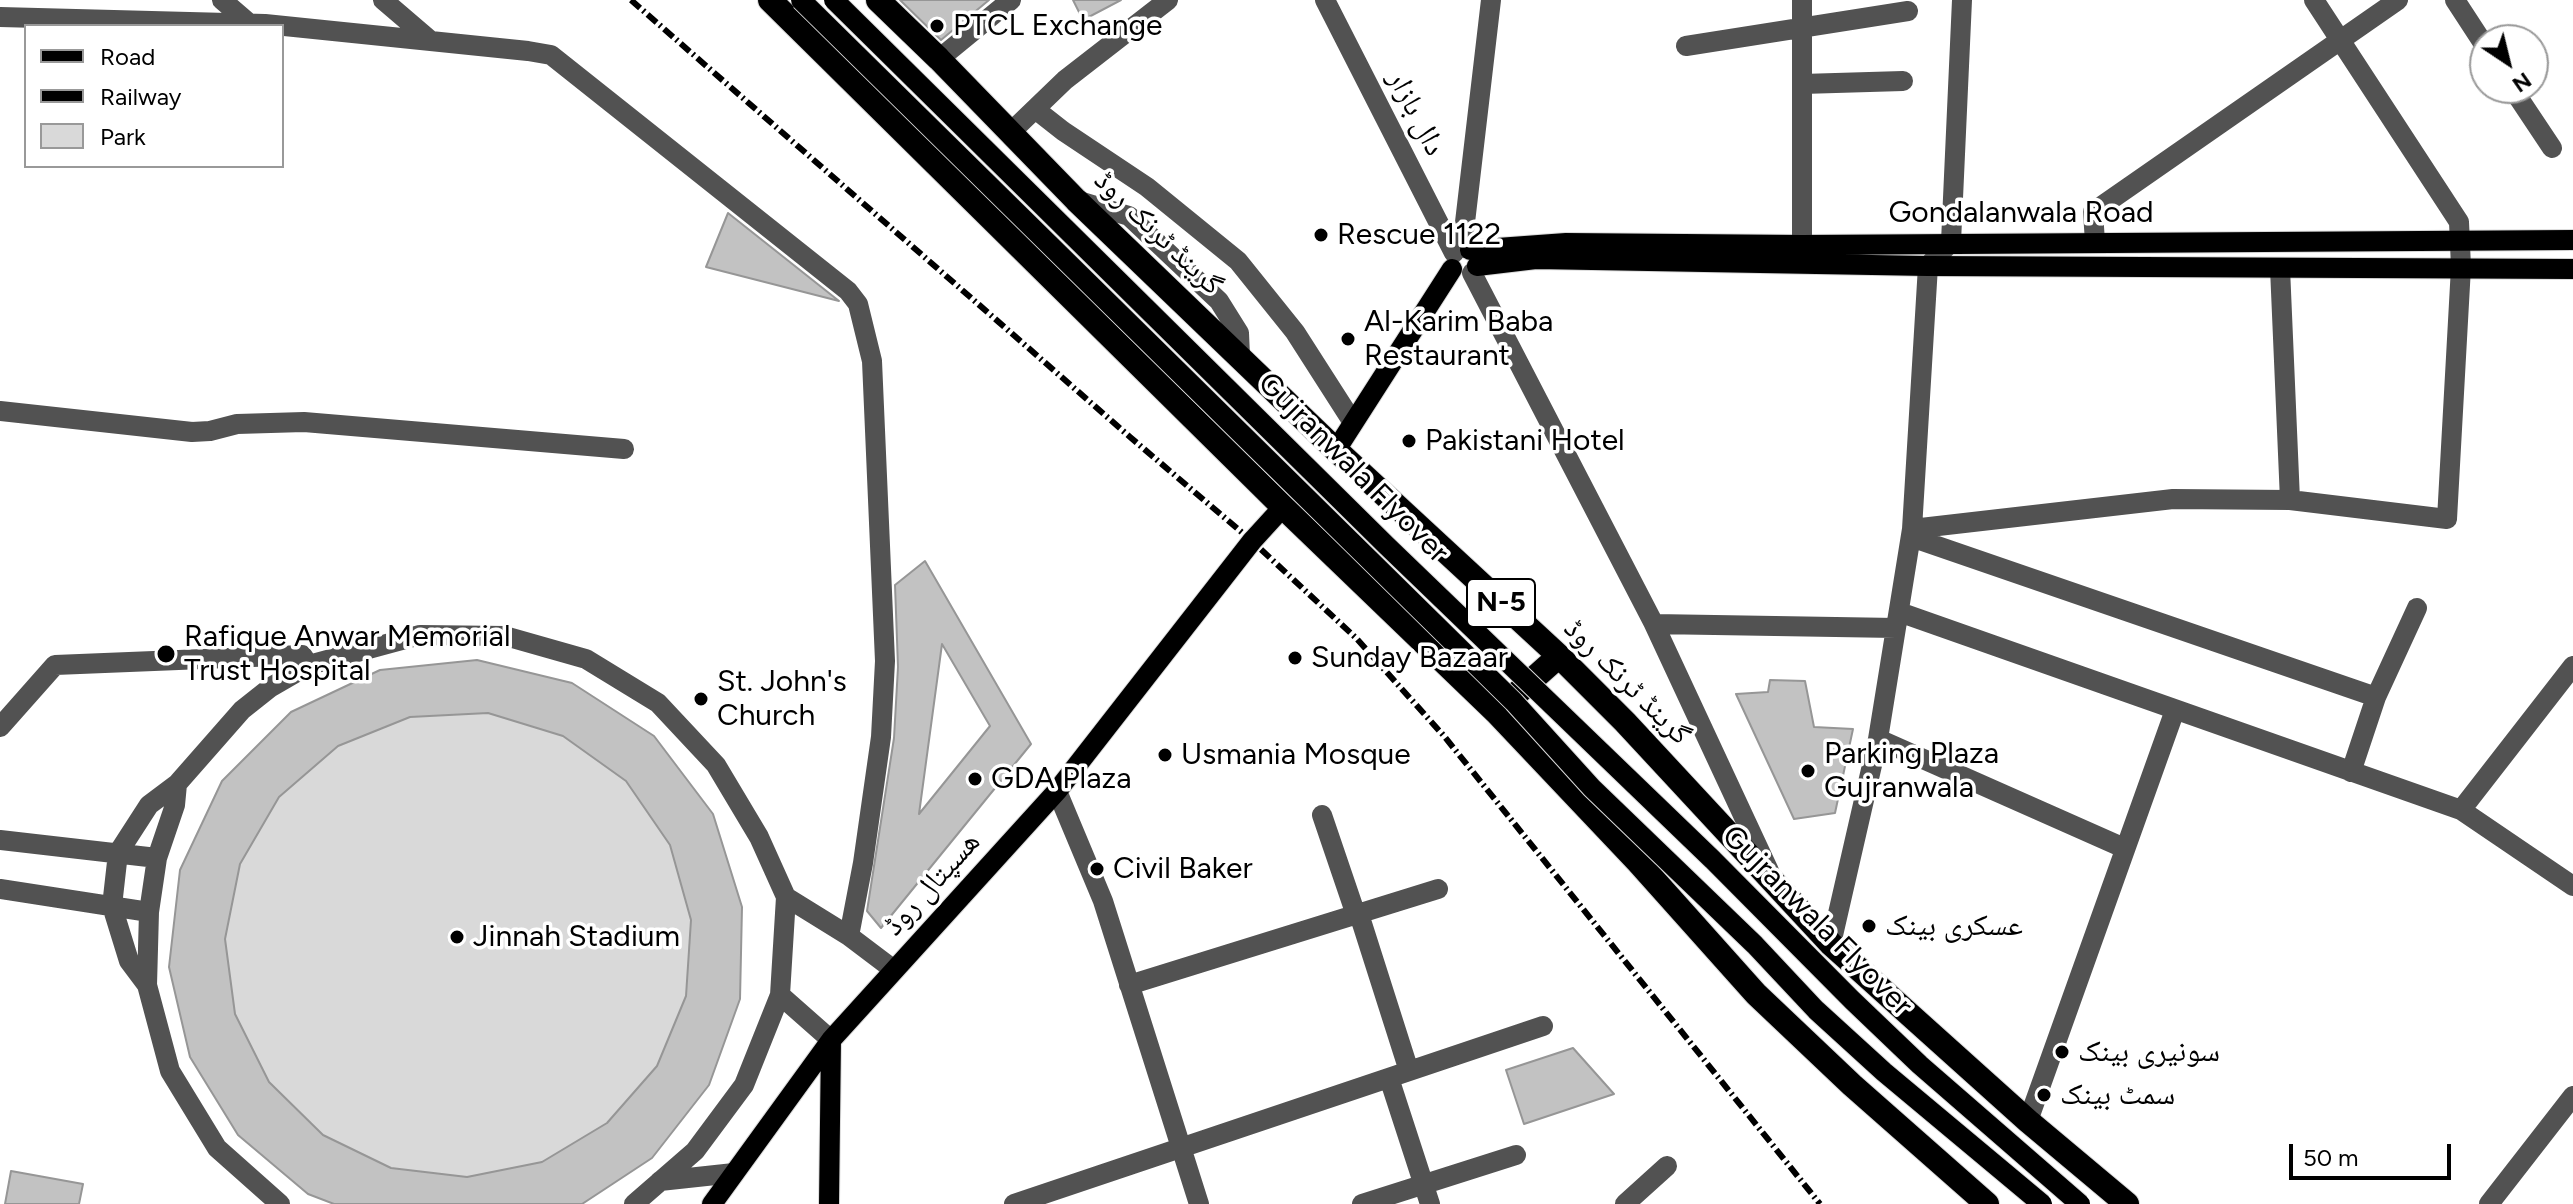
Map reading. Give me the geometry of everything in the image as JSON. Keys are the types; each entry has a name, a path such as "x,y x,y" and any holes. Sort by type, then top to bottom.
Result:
{"highway":[{"name":"N-5","path":"770,0 1030,259 1496,712 1638,862 1756,994 1852,1085 1987,1204"},
{"name":"گرینڈ ٹرنک روڈ","path":"878,0 1076,200 1336,450 1559,656 1625,722 1831,944 2028,1121 2127,1204"},
{"path":"1030,259 1076,200"},
{"path":"1496,712 1559,656"}],"main road":[{"name":"Gujranwala Flyover","path":"801,0 1503,691 1592,788 1755,945 1816,1010 1884,1072 2042,1204"},
{"name":"Gujranwala Flyover","path":"834,0 1387,546 1713,860 1852,1000 1920,1065 2080,1204"},
{"name":"Gondalanwala Road","path":"1464,260 1566,243 1802,245 2573,240"},
{"name":"Gondalanwala Road","path":"1464,260 2573,269"},
{"path":"1336,450 1352,421 1464,260"},
{"name":"ھسپتال روڈ","path":"712,1204 831,1040 1057,791 1283,507"},
{"path":"829,1204 831,1040"}],"street":[{"path":"222,0 250,24"},
{"path":"383,0 431,41"},
{"path":"939,59 1011,0"},
{"path":"1011,132 1065,80 1168,0"},
{"name":"دال بازار","path":"1325,0 1654,624 1776,885"},
{"path":"1464,260 1491,0"},
{"path":"1802,0 1802,245"},
{"path":"1831,944 1878,739 1912,533 1928,266 1951,242 1962,0"},
{"path":"1912,533 2173,499 2290,500 2447,519 2461,267 2459,222 2314,0"},
{"path":"2095,242 2093,212 2398,0"},
{"path":"2455,0 2471,24"},
{"path":"1686,46 1908,11"},
{"path":"0,17 250,24"},
{"path":"284,27 551,55 848,291 858,304 872,361 885,661 881,737 849,936"},
{"path":"1802,84 1903,81"},
{"path":"2523,104 2552,148"},
{"path":"1035,109 1147,187 1238,261 1295,332 1352,421"},
{"path":"2280,268 2290,500"},
{"path":"0,411 192,432 237,424 304,422 624,449"},
{"path":"1912,533 2376,697"},
{"path":"2351,772 2376,697 2417,608"},
{"path":"1654,624 1898,620 2175,710 2461,810 2573,886"},
{"path":"147,985 129,961 112,906 118,853 149,805 177,784 242,710 271,687 309,665 420,635 505,636 586,659 658,703 716,765 759,837 786,897 780,995 744,1085 695,1151 634,1204"},
{"path":"0,727 55,665 302,655 309,665"},
{"path":"2461,810 2573,666"},
{"path":"2028,1121 2175,710"},
{"path":"1878,739 2124,848"},
{"path":"177,784 175,805 157,858 149,912 147,985 170,1071 217,1148 280,1204"},
{"path":"1057,791 1103,901 1199,1204"},
{"path":"1322,815 1357,914 1430,1204"},
{"path":"0,840 157,858"},
{"path":"0,889 149,912"},
{"path":"1129,985 1438,889"},
{"path":"786,897 849,936 894,970"},
{"path":"780,995 831,1040"},
{"path":"1025,1202 1543,1026"},
{"path":"2489,1204 2573,1096"},
{"path":"1362,1204 1516,1155"},
{"path":"1625,1204 1667,1166"},
{"path":"660,1181 734,1173"}],"green space":[{"name":"Jinnah Stadium","path":"477,660 572,683 654,736 713,814 742,907 740,999 582,1204 334,1204 308,1194 169,967 180,870 222,781 291,712 380,670"}],"building":[{"name":"PTCL Exchange","path":"900,0 989,0 941,40"},
{"path":"1073,0 1121,0 1083,20"},
{"path":"728,213 839,301 706,267"},
{"name":"GDA Plaza","path":"925,561 1031,744 881,928 867,911 894,738 898,667 895,585","holes":["942,644 990,726 919,814"]},
{"path":"477,660 572,683 654,736 713,814 742,907 740,999 709,1085 652,1158 582,1204 334,1204 308,1194 238,1135 190,1057 169,967 180,870 222,781 291,712 380,670","holes":["488,713 563,736 626,781 670,845 691,920 686,996 657,1066 607,1123 542,1162 467,1177 391,1168 323,1135 269,1082 235,1014 225,939 240,864 279,797 338,746 410,717"]},
{"name":"Parking Plaza Gujranwala","path":"1770,680 1805,681 1814,727 1853,729 1835,813 1794,819 1736,694 1768,692"},
{"path":"1573,1048 1614,1094 1524,1124 1506,1070"},
{"path":"11,1171 83,1184 79,1204 5,1204"}],"railway":[{"path":"631,0 1252,541 1356,638 1444,736 1820,1204"}],"place":[{"name":"PTCL Exchange","path":"937,26"},
{"name":"Rescue 1122","path":"1321,235"},
{"name":"Al-Karim Baba Restaurant","path":"1348,339"},
{"name":"Pakistani Hotel","path":"1409,441"},
{"name":"Rafique Anwar Memorial Trust Hospital","path":"166,654"},
{"name":"Sunday Bazaar","path":"1295,658"},
{"name":"St. John's Church","path":"701,699"},
{"name":"Usmania Mosque","path":"1165,755"},
{"name":"Parking Plaza Gujranwala","path":"1808,771"},
{"name":"GDA Plaza","path":"975,779"},
{"name":"Civil Baker","path":"1097,869"},
{"name":"عسکری بینک","path":"1869,926"},
{"name":"Jinnah Stadium","path":"457,937"},
{"name":"سونیری بینک","path":"2062,1052"},
{"name":"سمٹ بینک","path":"2044,1095"}]}
